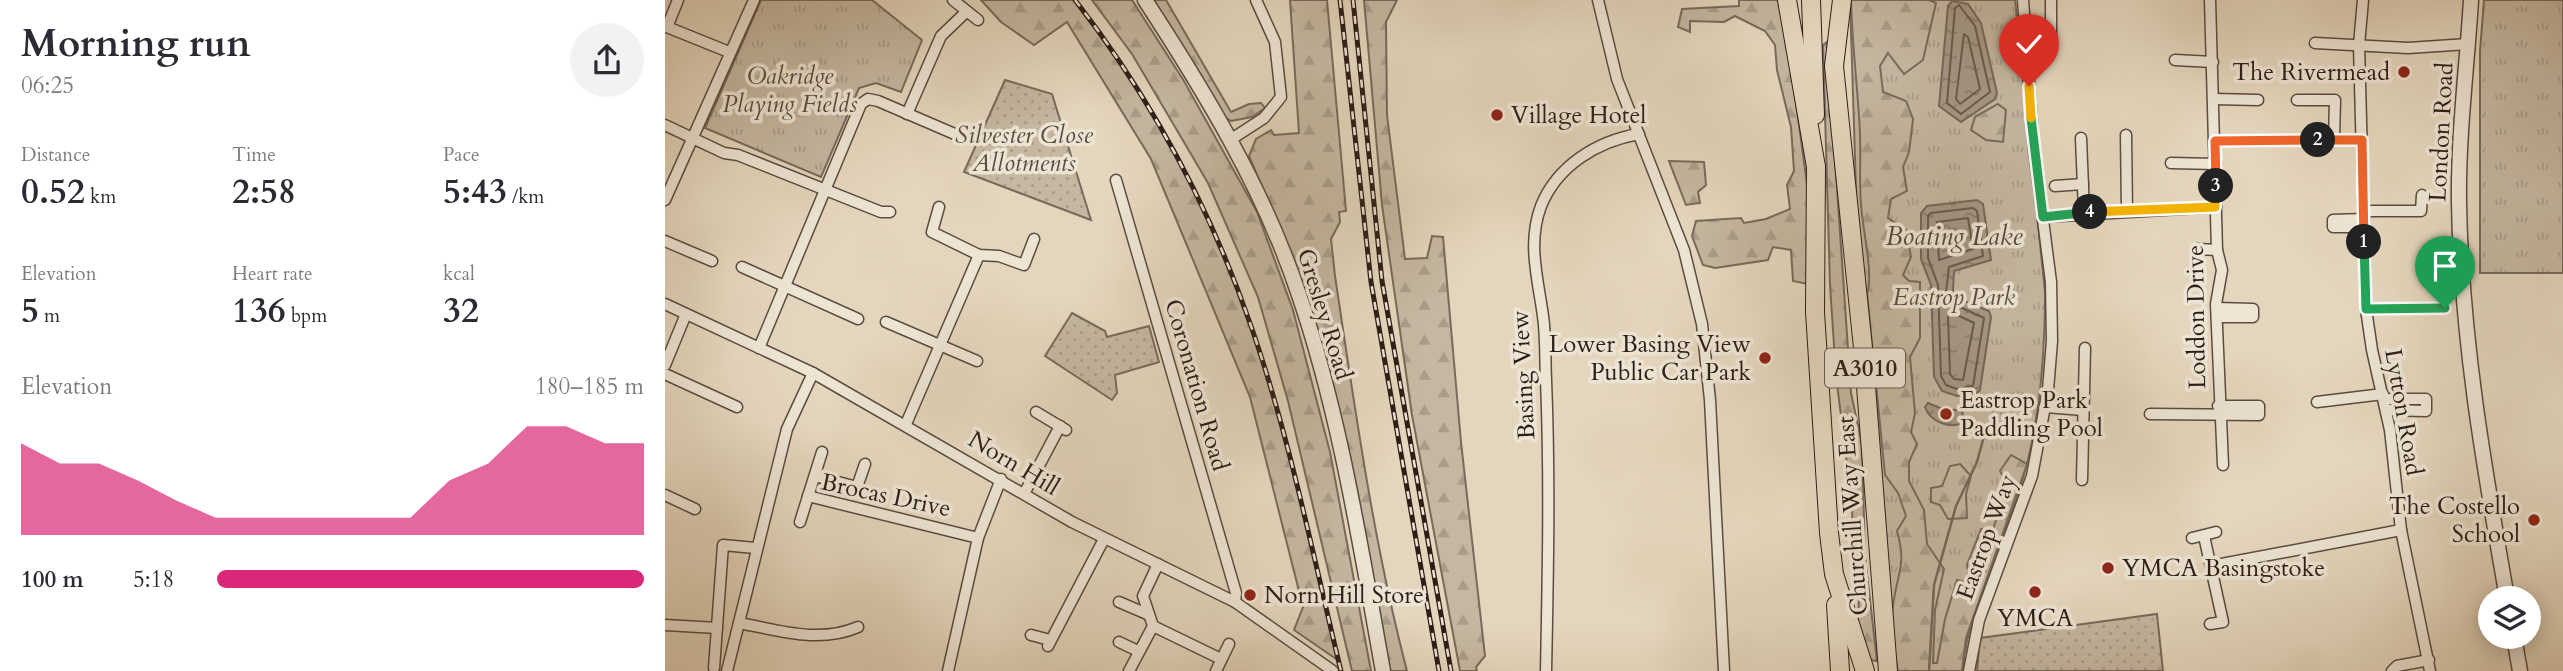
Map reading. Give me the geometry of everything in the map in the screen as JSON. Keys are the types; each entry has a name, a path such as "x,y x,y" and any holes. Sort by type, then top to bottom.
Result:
{"main road":[{"path":"1787,0 1816,167"},
{"path":"1811,0 1816,167"},
{"path":"1830,0 1834,66"},
{"path":"1834,66 1842,0"},
{"name":"Churchill Way East","path":"1834,66 1865,373 1888,671"},
{"name":"Churchill Way East","path":"1816,167 1815,312 1819,409 1834,574 1865,671"},
{"path":"1834,574 1840,671"},
{"path":"1885,622 1894,671"}],"street":[{"path":"678,0 667,27 729,52"},
{"path":"665,200 754,0"},
{"path":"953,0 965,13 978,20"},
{"name":"Gresley Road","path":"1145,0 1230,140 1275,234 1306,318 1348,482 1383,671"},
{"path":"1230,140 1264,118 1281,97 1275,42 1255,0"},
{"path":"1598,0 1614,68 1684,250 1702,324 1710,400 1724,671"},
{"name":"Eastrop Way","path":"1969,671 1979,620 2032,476 2046,407 2053,314 2025,40 2024,0"},
{"path":"2025,40 2051,43 2050,0"},
{"name":"Loddon Drive","path":"2210,0 2215,207 2217,250 2222,270 2217,313 2223,465"},
{"name":"Lytton Road","path":"2364,0 2359,45 2366,309 2372,350 2385,401 2401,530 2430,665"},
{"name":"London Road","path":"2471,0 2460,189 2462,259 2479,439 2505,586"},
{"path":"907,114 941,36 965,13"},
{"path":"2315,44 2408,48 2468,44"},
{"path":"2175,60 2213,62"},
{"path":"759,348 827,191 861,104 868,99 878,101 964,138"},
{"path":"2214,99 2257,100"},
{"path":"2297,100 2335,100 2334,139"},
{"path":"665,125 881,212 890,212"},
{"name":"Basing View","path":"1546,671 1547,423 1544,320 1534,256 1536,228 1547,193 1566,169 1595,147 1639,134"},
{"path":"2126,135 2127,211"},
{"path":"2081,138 2084,212"},
{"path":"2215,141 2362,140"},
{"path":"2171,163 2216,164"},
{"name":"Coronation Road","path":"1117,180 1236,593 1235,602"},
{"path":"2055,186 2083,184"},
{"path":"2364,219 2421,211 2422,195"},
{"path":"939,207 932,232 979,255 999,256 1024,265 1034,239"},
{"path":"2043,217 2084,212 2215,207"},
{"path":"665,241 712,261"},
{"path":"2198,249 2217,250"},
{"path":"906,424 979,255"},
{"path":"743,267 858,319"},
{"name":"Norn Hill","path":"665,304 813,373 1104,539 1235,602 1330,669"},
{"path":"2366,309 2445,308"},
{"path":"665,365 686,314"},
{"path":"886,322 977,361"},
{"path":"2082,480 2085,348"},
{"path":"727,671 755,548 787,429 813,373"},
{"path":"665,374 737,407"},
{"path":"2317,402 2385,401"},
{"path":"2046,407 2083,410"},
{"path":"2151,414 2219,411"},
{"path":"1024,494 1063,428 1036,412"},
{"path":"808,496 822,452"},
{"path":"815,476 857,487 865,464"},
{"path":"948,671 978,538 1001,479"},
{"path":"665,495 695,509"},
{"name":"Brocas Drive","path":"800,522 808,496 978,538"},
{"path":"2211,566 2401,530"},
{"path":"2192,538 2216,532"},
{"path":"2204,536 2223,622 2210,624"},
{"path":"1031,635 1049,643 1104,539"},
{"path":"714,668 723,545 755,548"},
{"path":"1158,564 1144,588 1143,603 1153,626 1221,659"},
{"path":"1119,602 1147,614"},
{"path":"739,623 817,636 839,635 858,626"},
{"path":"665,625 717,628"},
{"path":"1129,671 1153,626"},
{"path":"1119,642 1138,651"},
{"path":"1216,671 1229,644"},
{"path":"2516,649 2520,671"},
{"path":"2392,671 2397,666 2430,665"}],"green space":[{"name":"Oakridge Playing Fields","path":"761,0 872,0 922,40 901,92 876,83 859,88 821,177 705,128"},
{"path":"981,0 1074,0 1142,98 1182,168 1233,276 1266,370 1293,467 1339,661 1294,630 1303,607 1250,397 1151,159 1067,22 1034,45 1001,22"},
{"path":"1092,0 1132,0 1184,81 1257,212 1293,310 1330,452 1371,671 1352,671 1288,401 1258,297 1208,183 1132,54"},
{"path":"1151,0 1166,0 1231,112 1249,104 1261,103 1265,108 1252,117 1231,121 1225,117"},
{"path":"1290,0 1327,0 1346,211 1339,212 1340,222 1331,239 1335,276 1375,524 1407,671 1387,671 1332,390 1305,289 1249,156 1256,139 1271,130 1274,135 1299,133"},
{"path":"1364,0 1397,0 1386,22 1387,115 1405,259 1427,258 1432,236 1443,237 1461,442 1485,656 1476,667 1477,671 1460,671 1412,415 1382,205"},
{"path":"1739,0 1782,0 1810,206 1813,285 1793,281 1791,250 1773,247 1768,260 1715,268 1703,265 1692,236 1696,221 1741,218 1744,223 1766,219 1790,209 1787,185 1794,171 1791,127 1777,70 1775,45 1765,31 1735,16 1724,22 1690,21 1690,32 1678,27 1682,9 1739,6"},
{"name":"Eastrop Park","path":"1850,0 2015,0 2045,292 2044,341 2037,416 2027,464 1978,601 1962,671 1895,654 1858,251"},
{"path":"1851,0 1929,0 1936,3 1923,60 1904,74 1888,53 1880,66 1883,92 1906,101 1913,119 1909,152 1903,167 1907,191 1891,199 1888,218 1906,230 1911,257 1903,275 1909,281 1920,282 1920,338 1910,357 1915,413 1911,432 1917,444 1909,462 1909,481 1924,510 1927,544 1944,569 1935,610 1933,663 1937,663 1945,619 1957,580 1970,583 1967,565 1981,529 1993,530 2007,483 2000,471 2011,455 2027,464 1966,638 1962,671 1898,671 1895,656 1892,614 1901,561 1897,531 1906,516 1898,493 1885,475 1867,293 1869,275 1860,195 1860,134"},
{"path":"2484,0 2563,0 2563,273 2480,273 2480,51"},
{"path":"1827,42 1851,393 1862,444 1865,556 1877,661 1870,660 1858,625 1859,594 1853,554 1852,503 1836,376 1830,285 1823,45"},
{"name":"Silvester Close Allotments","path":"1005,80 1052,94 1091,220 964,172"},
{"path":"1998,104 2006,110 2003,142 1986,140 1971,130 1975,117"},
{"path":"1669,161 1704,162 1706,185 1698,192 1700,203 1686,205"},
{"path":"1072,313 1105,331 1107,337 1149,326 1159,362 1115,375 1117,393 1112,400 1045,356"},
{"path":"1960,464 1971,476 1966,494 1967,518 1948,519 1940,505 1931,502 1931,488 1942,486 1950,466"},
{"path":"2157,614 2163,671 1977,671 1980,638"}],"water":[{"path":"1952,1 1968,4 1981,23 1997,93 1995,99 1961,122 1939,106 1948,6"},
{"name":"Boating Lake","path":"1977,200 1983,204 1991,260 1954,271 1953,292 1957,298 1989,311 1991,317 1980,390 1976,394 1957,396 1942,391 1934,377 1931,285 1921,259 1921,213 1927,206"},
{"name":"Eastrop Park Paddling Pool","path":"1928,403 1945,410 1962,410 1964,422 1953,425 1941,423 1931,417 1925,407"}],"waterway":[{"path":"1929,671 1934,585 1956,506 1977,462 1987,425"}],"railway":[{"path":"1075,0 1129,76 1177,156 1235,283 1278,411 1341,671"},
{"path":"1340,0 1371,282 1439,671"},
{"path":"1353,0 1382,281 1451,671"}],"place":[{"name":"The Rivermead","path":"2404,72"},
{"name":"Village Hotel","path":"1497,115"},
{"name":"Lower Basing View Public Car Park","path":"1765,358"},
{"name":"Eastrop Park Paddling Pool","path":"1946,414"},
{"name":"The Costello School","path":"2534,520"},
{"name":"YMCA Basingstoke","path":"2108,568"},
{"name":"YMCA","path":"2035,592"},
{"name":"Norn Hill Store","path":"1250,595"}],"route":[{"path":"2029,86 2043,217 2084,212 2215,207 2215,141 2362,140 2366,309 2445,308"}]}
